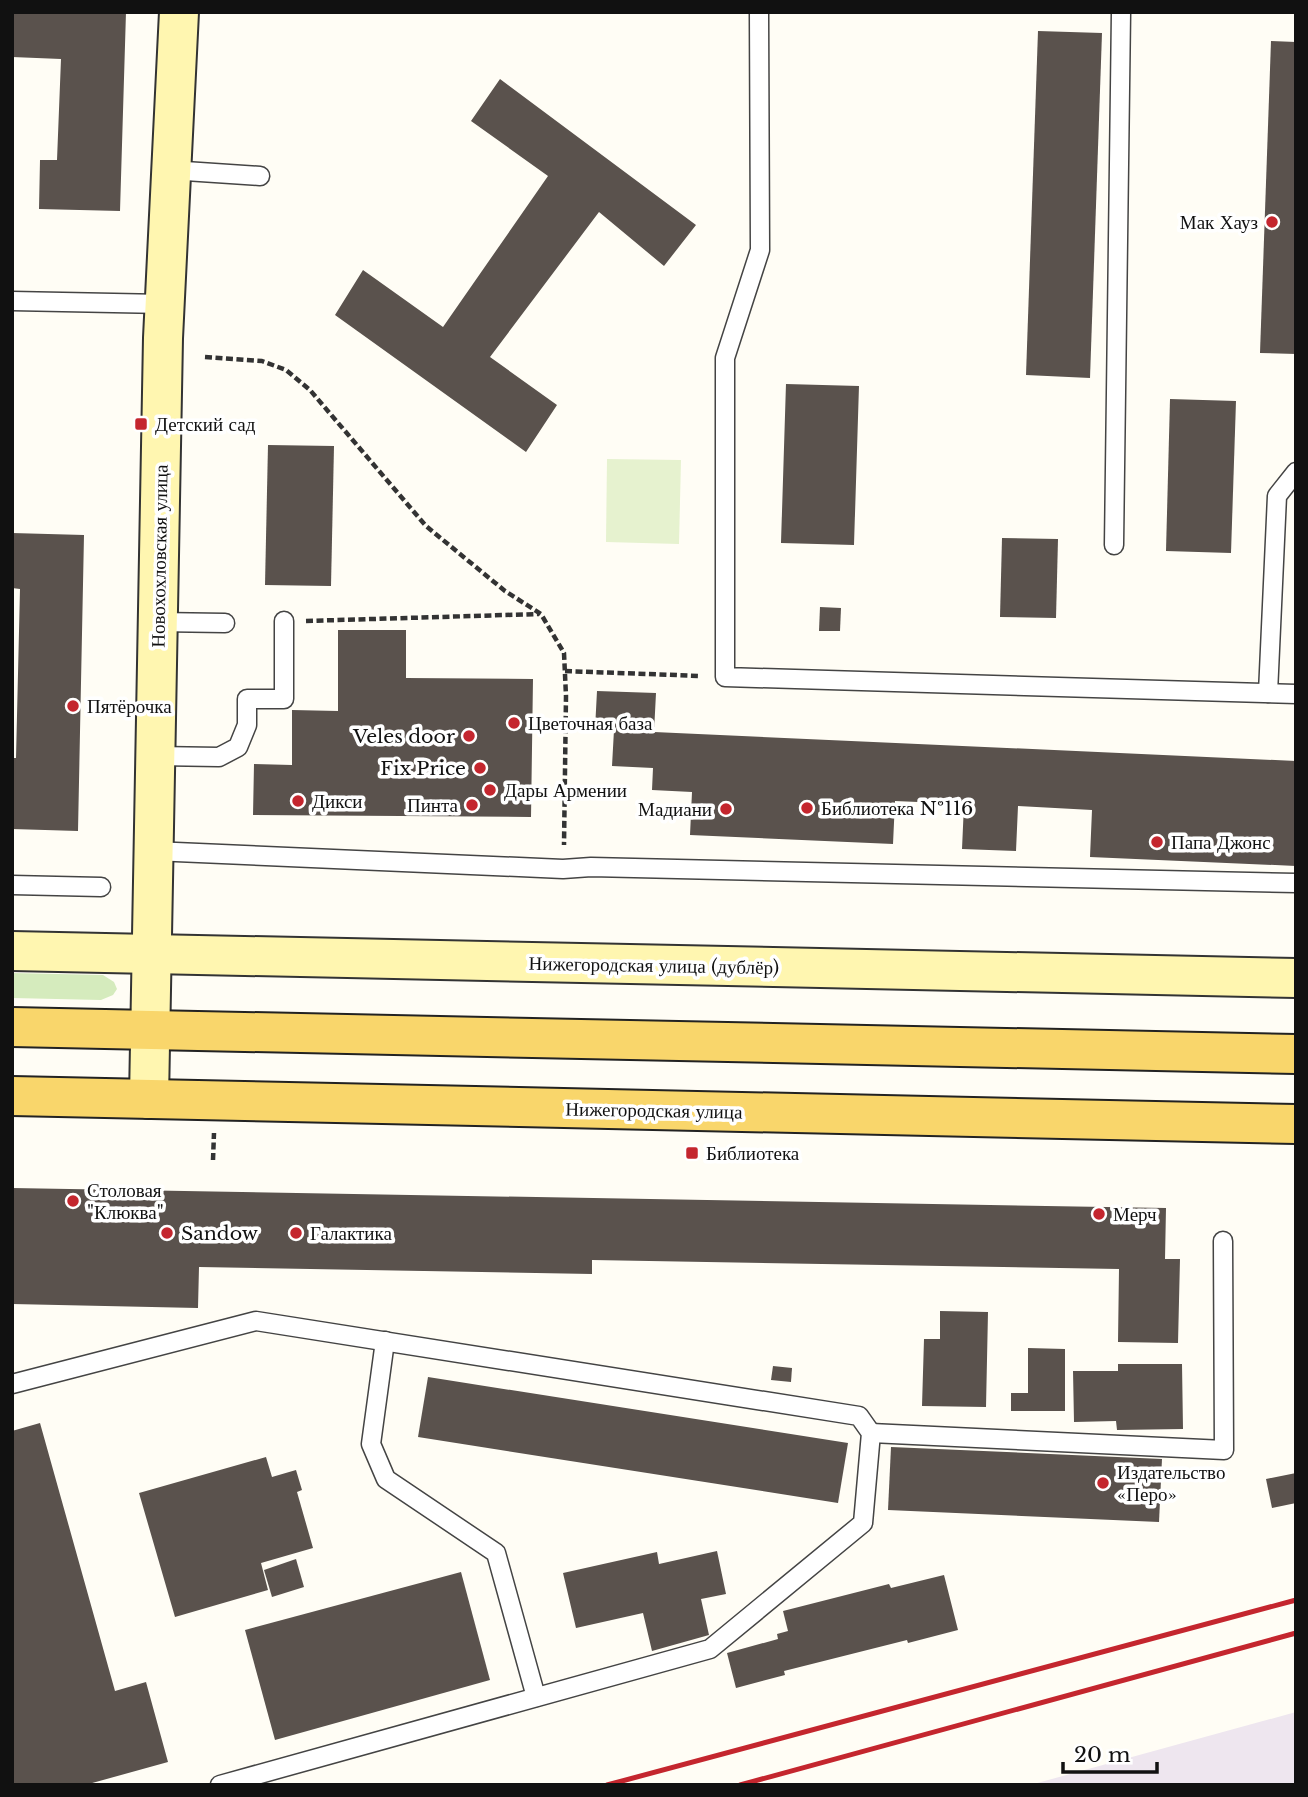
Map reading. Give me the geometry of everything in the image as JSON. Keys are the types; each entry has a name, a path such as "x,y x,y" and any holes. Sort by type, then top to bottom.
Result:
{"main road":[{"path":"12,1027 1296,1054"},
{"name":"Нижегородская улица","path":"12,1096 1296,1124"}],"street":[{"name":"Новохохловская улица","path":"149,1099 164,304 179,12"},
{"name":"Нижегородская улица (дублёр)","path":"12,951 1296,978"}],"lane":[{"path":"759,12 760,250 725,358 725,677 1296,694"},
{"path":"1114,545 1121,12"},
{"path":"170,170 260,176"},
{"path":"12,301 164,304"},
{"path":"1268,693 1278,496 1296,472"},
{"path":"156,756 219,757 238,747 247,724 247,699 284,699 284,621"},
{"path":"157,622 225,623"},
{"path":"153,851 563,869 591,867 1296,883"},
{"path":"12,886 102,887"},
{"path":"871,1433 1224,1450 1223,1241"},
{"path":"12,1384 256,1321 859,1416 871,1433 863,1523 710,1649 220,1785"},
{"path":"385,1341 370,1444 386,1479 496,1553 536,1697"}],"path":[{"path":"205,357 262,361 286,370 310,390 426,526 505,591 541,614 564,653 563,869"},
{"path":"284,621 541,614"},
{"path":"565,671 725,677"},
{"path":"213,1160 214,1133"}],"shaded area":[{"path":"1296,1712 1296,1785 1030,1785"}],"green space":[{"path":"607,459 681,460 679,544 606,542"},
{"path":"12,973 103,975 114,982 117,989 113,995 101,1000 12,998"}],"building":[{"path":"12,12 126,12 120,211 39,209 40,160 57,160 61,59 12,57"},
{"path":"1038,31 1102,33 1090,378 1026,375"},
{"path":"1271,41 1296,42 1296,354 1260,353"},
{"path":"500,79 696,225 664,266 599,212 490,357 557,405 526,452 335,315 363,270 443,327 548,176 471,121"},
{"path":"786,384 859,386 854,545 781,543"},
{"path":"1170,399 1236,401 1231,553 1166,551"},
{"path":"268,445 334,446 331,586 265,585"},
{"path":"12,533 84,535 78,831 12,829 12,758 16,758 20,589 12,588"},
{"path":"1002,538 1058,539 1056,618 1000,617"},
{"path":"820,607 841,608 840,631 819,631"},
{"path":"338,630 406,630 406,678 533,679 531,817 253,815 254,764 292,765 292,710 338,711"},
{"path":"597,691 656,693 654,732 1296,761 1296,866 1090,857 1092,810 1018,806 1016,851 962,849 964,804 895,801 893,844 690,835 692,792 652,790 653,768 612,766 614,730 595,729"},
{"path":"12,1188 1166,1208 1165,1259 1180,1259 1178,1343 1118,1342 1119,1269 592,1260 592,1274 199,1267 198,1308 12,1304"},
{"path":"940,1311 988,1312 986,1407 922,1406 924,1339 940,1339"},
{"path":"1028,1348 1065,1349 1065,1411 1011,1411 1011,1393 1028,1393"},
{"path":"1118,1364 1182,1364 1183,1429 1117,1430 1116,1421 1074,1422 1073,1371 1118,1371"},
{"path":"773,1366 792,1368 791,1382 771,1380"},
{"path":"428,1377 848,1443 838,1503 418,1437"},
{"path":"40,1423 115,1691 146,1682 168,1762 85,1785 12,1785 12,1431"},
{"path":"891,1447 1162,1459 1159,1522 888,1510"},
{"path":"266,1457 272,1477 296,1470 302,1490 297,1492 313,1548 261,1563 268,1590 175,1617 139,1493"},
{"path":"1296,1473 1296,1503 1272,1508 1266,1479"},
{"path":"717,1551 726,1594 701,1599 709,1635 652,1651 643,1613 576,1628 563,1573 657,1552 659,1564"},
{"path":"296,1559 304,1587 272,1597 264,1570"},
{"path":"461,1572 490,1680 275,1740 245,1630"},
{"path":"944,1575 958,1630 784,1671 785,1675 736,1688 727,1653 778,1639 777,1634 788,1631 783,1611 889,1584 891,1588"}],"railway":[{"path":"607,1785 1296,1600"},
{"path":"740,1785 1296,1633"}],"place":[{"name":"Мак Хауз","path":"1272,222"},
{"name":"Детский сад","path":"141,424"},
{"name":"Пятёрочка","path":"73,706"},
{"name":"Цветочная база","path":"514,723"},
{"name":"Veles door","path":"469,736"},
{"name":"Fix Price","path":"480,768"},
{"name":"Дары Армении","path":"490,790"},
{"name":"Дикси","path":"298,801"},
{"name":"Пинта","path":"472,805"},
{"name":"Библиотека №116","path":"807,808"},
{"name":"Мадиани","path":"726,809"},
{"name":"Папа Джонс","path":"1157,842"},
{"name":"Библиотека","path":"692,1153"},
{"name":"Столовая \"Клюква\"","path":"73,1201"},
{"name":"Мерч","path":"1099,1214"},
{"name":"Sandow","path":"167,1233"},
{"name":"Галактика","path":"296,1233"},
{"name":"Издательство «Перо»","path":"1103,1483"}]}
